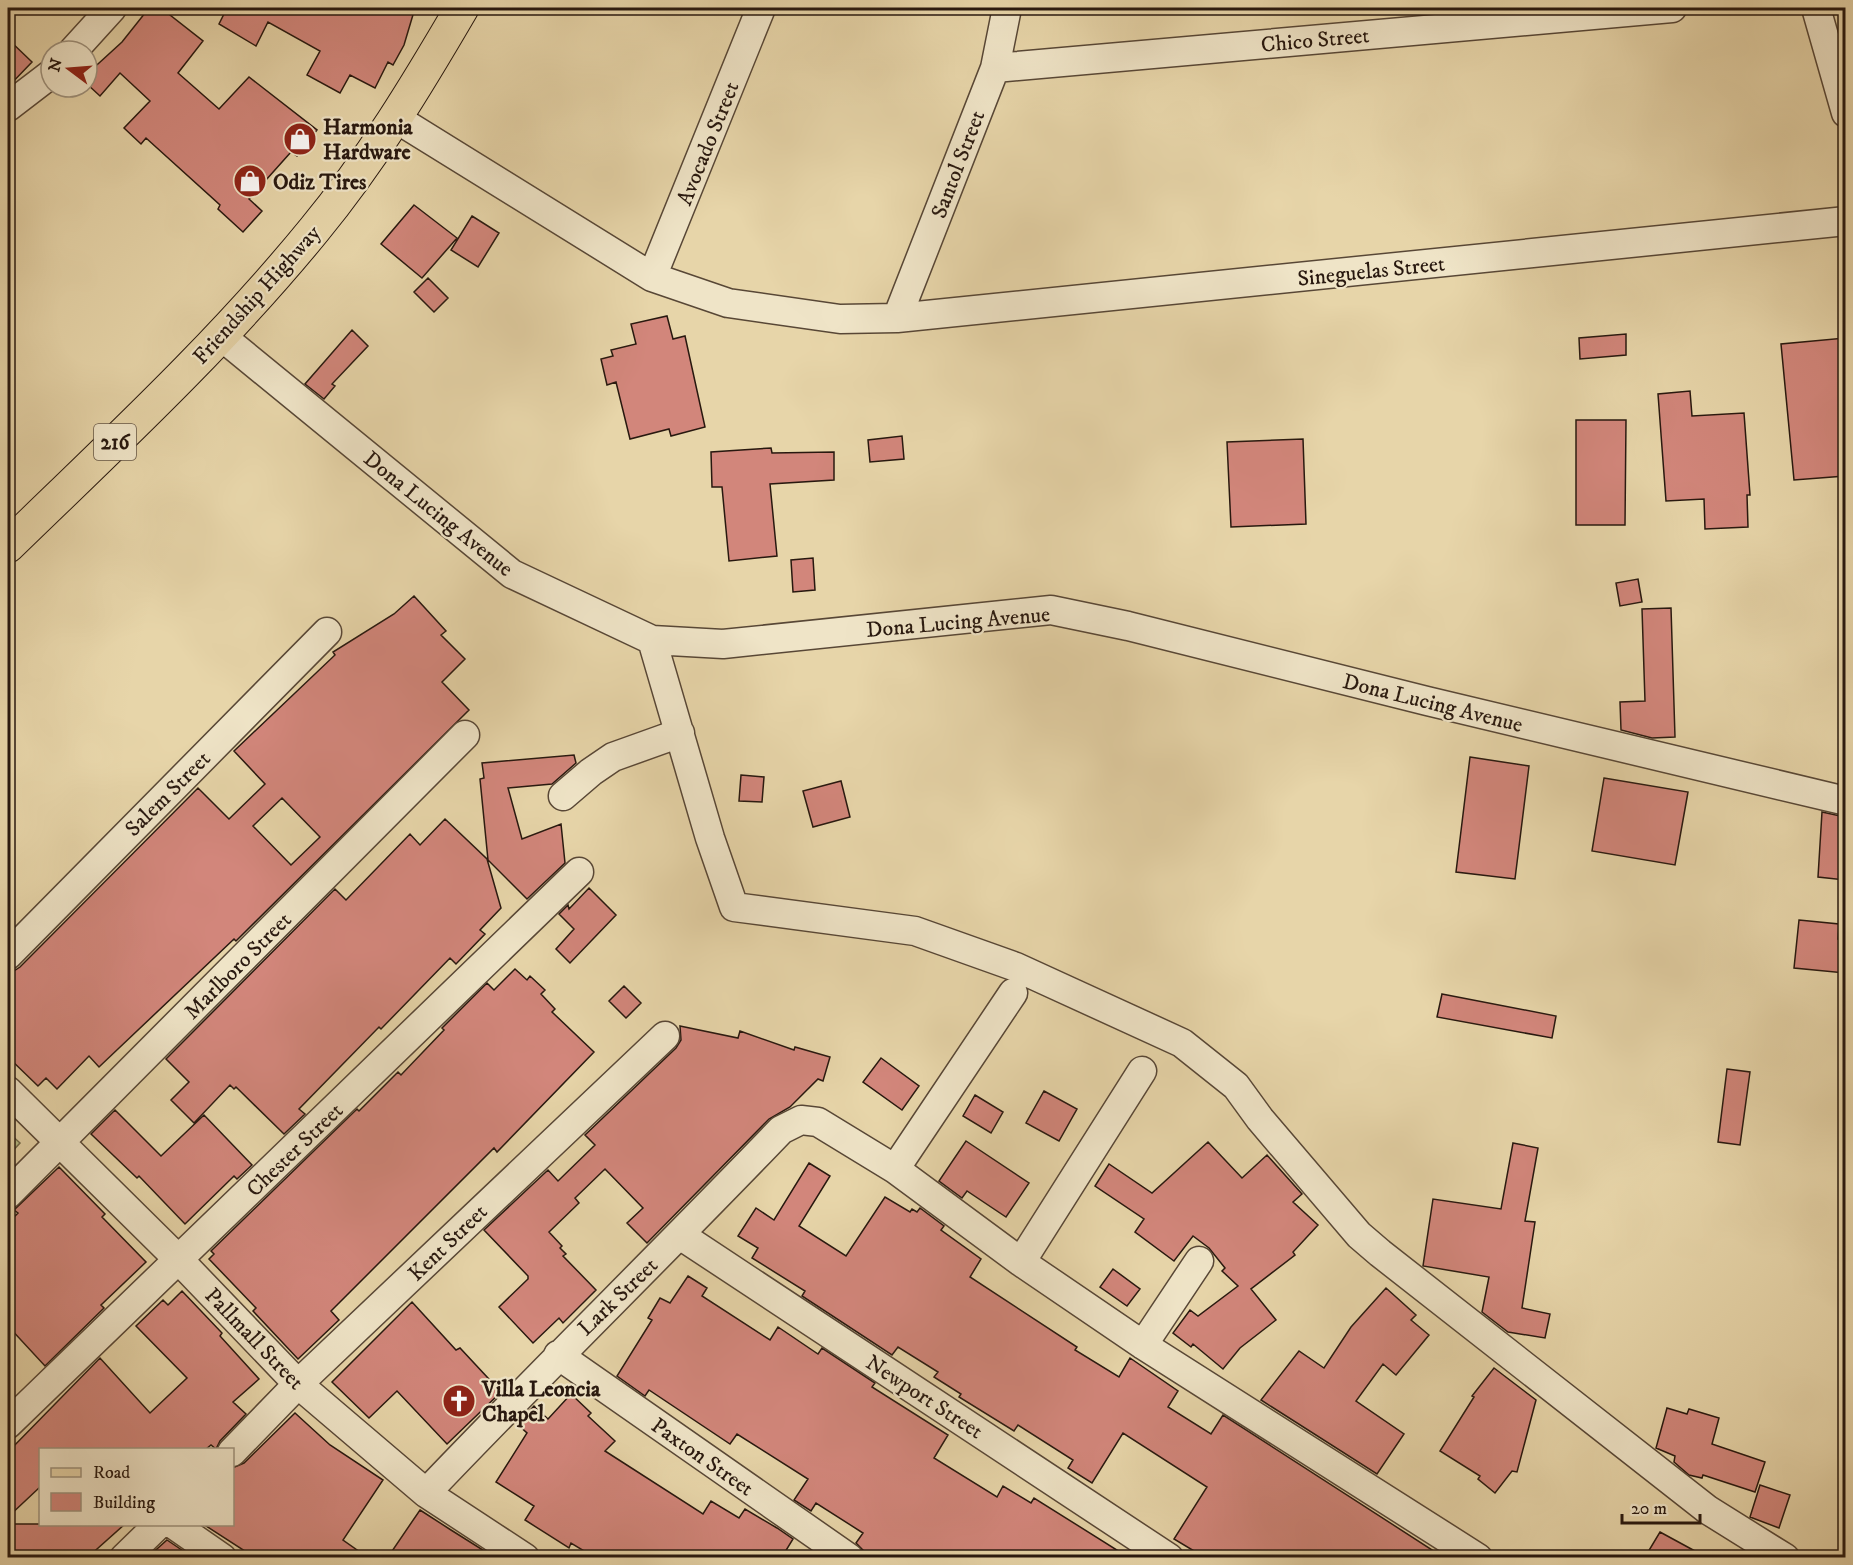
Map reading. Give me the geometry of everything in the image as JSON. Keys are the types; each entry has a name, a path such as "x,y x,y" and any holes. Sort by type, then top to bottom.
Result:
{"main road":[{"name":"Friendship Highway","path":"8,546 221,336 315,230 397,119 462,8"}],"street":[{"path":"84,39 112,8"},
{"name":"Avocado Street","path":"652,278 761,8"},
{"name":"Santol Street","path":"897,318 995,68 1007,8"},
{"name":"Chico Street","path":"995,68 1672,8"},
{"path":"1816,8 1845,113"},
{"path":"8,107 39,83"},
{"name":"Sineguelas Street","path":"397,119 652,278 728,303 840,319 897,318 1845,221"},
{"name":"Dona Lucing Avenue","path":"221,336 512,574 652,640 723,644 1051,610 1140,628 1457,709 1845,801"},
{"name":"Salem Street","path":"8,955 327,632"},
{"path":"652,640 710,838 734,907 915,931 1016,967 1182,1043 1236,1086 1260,1119 1359,1235 1380,1253 1708,1510 1785,1557"},
{"path":"563,796 613,757 680,733"},
{"name":"Marlboro Street","path":"8,1194 465,735"},
{"name":"Chester Street","path":"8,1424 579,872"},
{"path":"1013,993 895,1169 1021,1262 1143,1345 1479,1557"},
{"name":"Kent Street","path":"234,1450 298,1384 665,1035"},
{"path":"1021,1262 1142,1071"},
{"name":"Pallmall Street","path":"8,1091 179,1260 298,1384 426,1493 525,1557"},
{"name":"Lark Street","path":"426,1493 558,1355 680,1235 781,1130 801,1120 818,1122 895,1169"},
{"name":"Newport Street","path":"680,1235 1169,1557"},
{"path":"1143,1345 1199,1261"},
{"name":"Paxton Street","path":"558,1355 849,1557"},
{"path":"124,1557 157,1526"},
{"path":"176,1526 222,1557"}],"green space":[{"path":"8,1132 20,1143 8,1156"}],"building":[{"path":"149,8 161,8 203,41 178,73 219,109 249,77 317,130 297,156 291,152 249,199 262,211 243,232 218,209 220,205 146,138 141,144 124,128 150,101 120,73 99,95 99,63 122,42"},
{"path":"227,8 415,8 404,45 393,65 388,62 375,88 350,75 340,93 307,75 320,51 268,22 256,46 219,24"},
{"path":"8,39 32,62 8,87"},
{"path":"414,205 457,238 422,278 381,244"},
{"path":"472,216 499,233 478,267 451,250"},
{"path":"428,278 448,298 434,312 414,292"},
{"path":"667,316 673,339 685,336 705,427 671,436 669,429 630,439 616,382 607,385 601,359 613,356 611,350 636,344 631,324"},
{"path":"352,330 368,346 332,384 335,386 324,399 305,384"},
{"path":"1626,334 1626,355 1580,359 1579,338"},
{"path":"1845,338 1845,476 1794,480 1781,344"},
{"path":"1690,391 1692,416 1744,413 1750,495 1747,495 1748,527 1705,529 1704,499 1666,501 1658,394"},
{"path":"1576,420 1626,420 1625,525 1576,525"},
{"path":"902,436 904,459 870,462 868,440"},
{"path":"1303,439 1306,524 1231,527 1227,442"},
{"path":"771,448 772,453 834,452 834,480 770,484 777,556 729,561 722,487 712,487 711,452"},
{"path":"813,558 815,590 793,592 791,560"},
{"path":"1638,579 1642,602 1620,606 1616,583"},
{"path":"414,596 446,631 441,635 465,659 442,682 469,710 236,941 234,939 99,1067 89,1056 57,1089 46,1078 38,1086 8,1057 8,975 20,967 198,788 229,819 265,784 234,751 335,655 333,652 394,614","holes":["282,798 320,837 291,865 253,826"]},
{"path":"1671,608 1675,737 1652,738 1621,730 1620,702 1645,701 1642,609"},
{"path":"574,755 576,763 552,784 508,788 522,839 561,824 565,863 527,899 488,860 480,779 484,778 482,763"},
{"path":"1470,757 1529,766 1515,879 1456,872"},
{"path":"741,775 764,777 762,802 739,801"},
{"path":"1604,778 1688,792 1675,865 1592,851"},
{"path":"841,781 850,817 813,827 803,791"},
{"path":"1822,812 1845,817 1845,880 1818,877"},
{"path":"445,819 487,859 501,908 480,930 485,934 456,964 450,958 381,1029 379,1027 299,1109 305,1114 284,1134 236,1087 234,1089 230,1085 194,1123 171,1100 189,1082 166,1059 335,889 346,900 410,834 420,845"},
{"path":"589,888 616,915 570,963 556,949 574,929 559,914 568,905 569,909"},
{"path":"1799,920 1839,924 1838,939 1845,940 1845,973 1794,968"},
{"path":"515,969 527,980 530,976 545,990 541,994 555,1009 552,1012 594,1052 497,1152 494,1148 331,1311 339,1320 298,1359 253,1311 256,1308 209,1259 214,1254 211,1251 357,1109 359,1111 398,1072 401,1075 444,1030 442,1028 487,983 494,990"},
{"path":"624,986 641,1003 626,1018 609,1001"},
{"path":"1442,994 1556,1016 1552,1038 1437,1017"},
{"path":"680,1026 738,1038 740,1031 794,1050 795,1047 830,1057 823,1081 818,1079 790,1107 769,1119 647,1243 627,1223 643,1208 605,1169 575,1198 579,1203 549,1232 562,1246 560,1248 566,1254 563,1256 596,1290 563,1323 559,1318 533,1343 499,1307 528,1279 528,1276 484,1230 548,1170 558,1181 595,1145 585,1135 676,1048 681,1040"},
{"path":"881,1058 919,1086 902,1110 863,1082"},
{"path":"1727,1069 1750,1072 1740,1145 1718,1142"},
{"path":"1044,1091 1077,1109 1059,1141 1026,1123"},
{"path":"975,1095 1003,1112 991,1133 963,1116"},
{"path":"115,1110 161,1156 204,1115 252,1165 237,1179 234,1176 185,1224 139,1176 137,1178 91,1134"},
{"path":"966,1141 1029,1183 1006,1217 967,1191 962,1198 939,1181"},
{"path":"1208,1142 1242,1178 1267,1155 1302,1194 1293,1202 1318,1225 1293,1252 1295,1255 1251,1289 1276,1320 1240,1348 1223,1369 1193,1344 1191,1347 1173,1333 1190,1310 1198,1316 1238,1286 1222,1271 1225,1268 1209,1248 1193,1236 1174,1261 1135,1232 1144,1219 1095,1186 1109,1164 1152,1193"},
{"path":"1513,1143 1538,1148 1525,1221 1535,1222 1522,1308 1550,1314 1545,1338 1508,1332 1482,1312 1489,1277 1423,1266 1433,1199 1501,1209"},
{"path":"809,1163 830,1176 799,1226 846,1256 885,1197 910,1212 912,1209 917,1212 920,1208 944,1226 941,1230 981,1259 970,1277 1077,1347 1075,1350 1119,1377 1130,1358 1178,1391 1168,1407 1211,1434 1223,1415 1443,1557 1204,1557 1174,1539 1207,1487 1123,1433 1092,1483 1068,1468 1073,1460 1018,1425 1014,1431 959,1397 961,1394 934,1377 938,1372 898,1347 892,1355 802,1296 805,1291 752,1258 758,1248 738,1236 756,1208 774,1220"},
{"path":"59,1167 105,1214 102,1217 146,1262 101,1305 104,1308 45,1366 8,1326 8,1223 18,1213 14,1210"},
{"path":"1113,1269 1140,1289 1127,1306 1100,1287"},
{"path":"688,1276 707,1288 702,1296 770,1340 778,1327 818,1354 822,1348 875,1383 872,1387 948,1435 934,1458 997,1497 1003,1486 1031,1503 1034,1498 1128,1557 865,1557 864,1551 856,1543 863,1533 816,1503 811,1511 794,1500 808,1479 737,1434 730,1444 649,1390 645,1396 617,1376 652,1320 648,1318 660,1298 670,1303"},
{"path":"1386,1288 1416,1315 1411,1320 1429,1335 1396,1375 1383,1364 1356,1401 1404,1434 1377,1474 1261,1400 1299,1351 1324,1368 1351,1327"},
{"path":"182,1291 222,1333 220,1336 259,1379 233,1402 246,1414 220,1441 216,1448 211,1445 207,1448 39,1448 39,1488 8,1517 8,1452 100,1358 150,1413 187,1378 136,1326 163,1300 168,1305"},
{"path":"412,1302 456,1350 460,1348 501,1392 447,1444 397,1391 369,1418 332,1382"},
{"path":"1494,1368 1536,1400 1517,1472 1512,1471 1495,1493 1478,1479 1480,1476 1440,1451 1474,1397 1472,1396"},
{"path":"571,1394 591,1413 588,1416 615,1441 605,1451 703,1514 711,1501 739,1518 745,1509 777,1528 793,1539 782,1557 594,1557 571,1543 569,1548 525,1520 534,1506 496,1482 527,1433 517,1424 534,1406 548,1419"},
{"path":"1667,1408 1687,1414 1689,1409 1719,1418 1712,1444 1765,1462 1755,1492 1703,1475 1702,1478 1689,1475 1674,1462 1675,1456 1656,1448"},
{"path":"295,1413 330,1445 383,1480 343,1540 367,1557 254,1557 206,1526 234,1526 234,1467 244,1463"},
{"path":"1760,1485 1790,1495 1779,1528 1750,1517"},
{"path":"420,1510 451,1530 494,1557 388,1557"},
{"path":"8,1524 123,1526 88,1557 8,1557"},
{"path":"1660,1532 1706,1557 1645,1557"},
{"path":"167,1540 192,1557 148,1557"}],"place":[{"name":"Harmonia Hardware","path":"300,139"},
{"name":"Odiz Tires","path":"250,181"},
{"name":"Villa Leoncia Chapel","path":"459,1401"}]}
